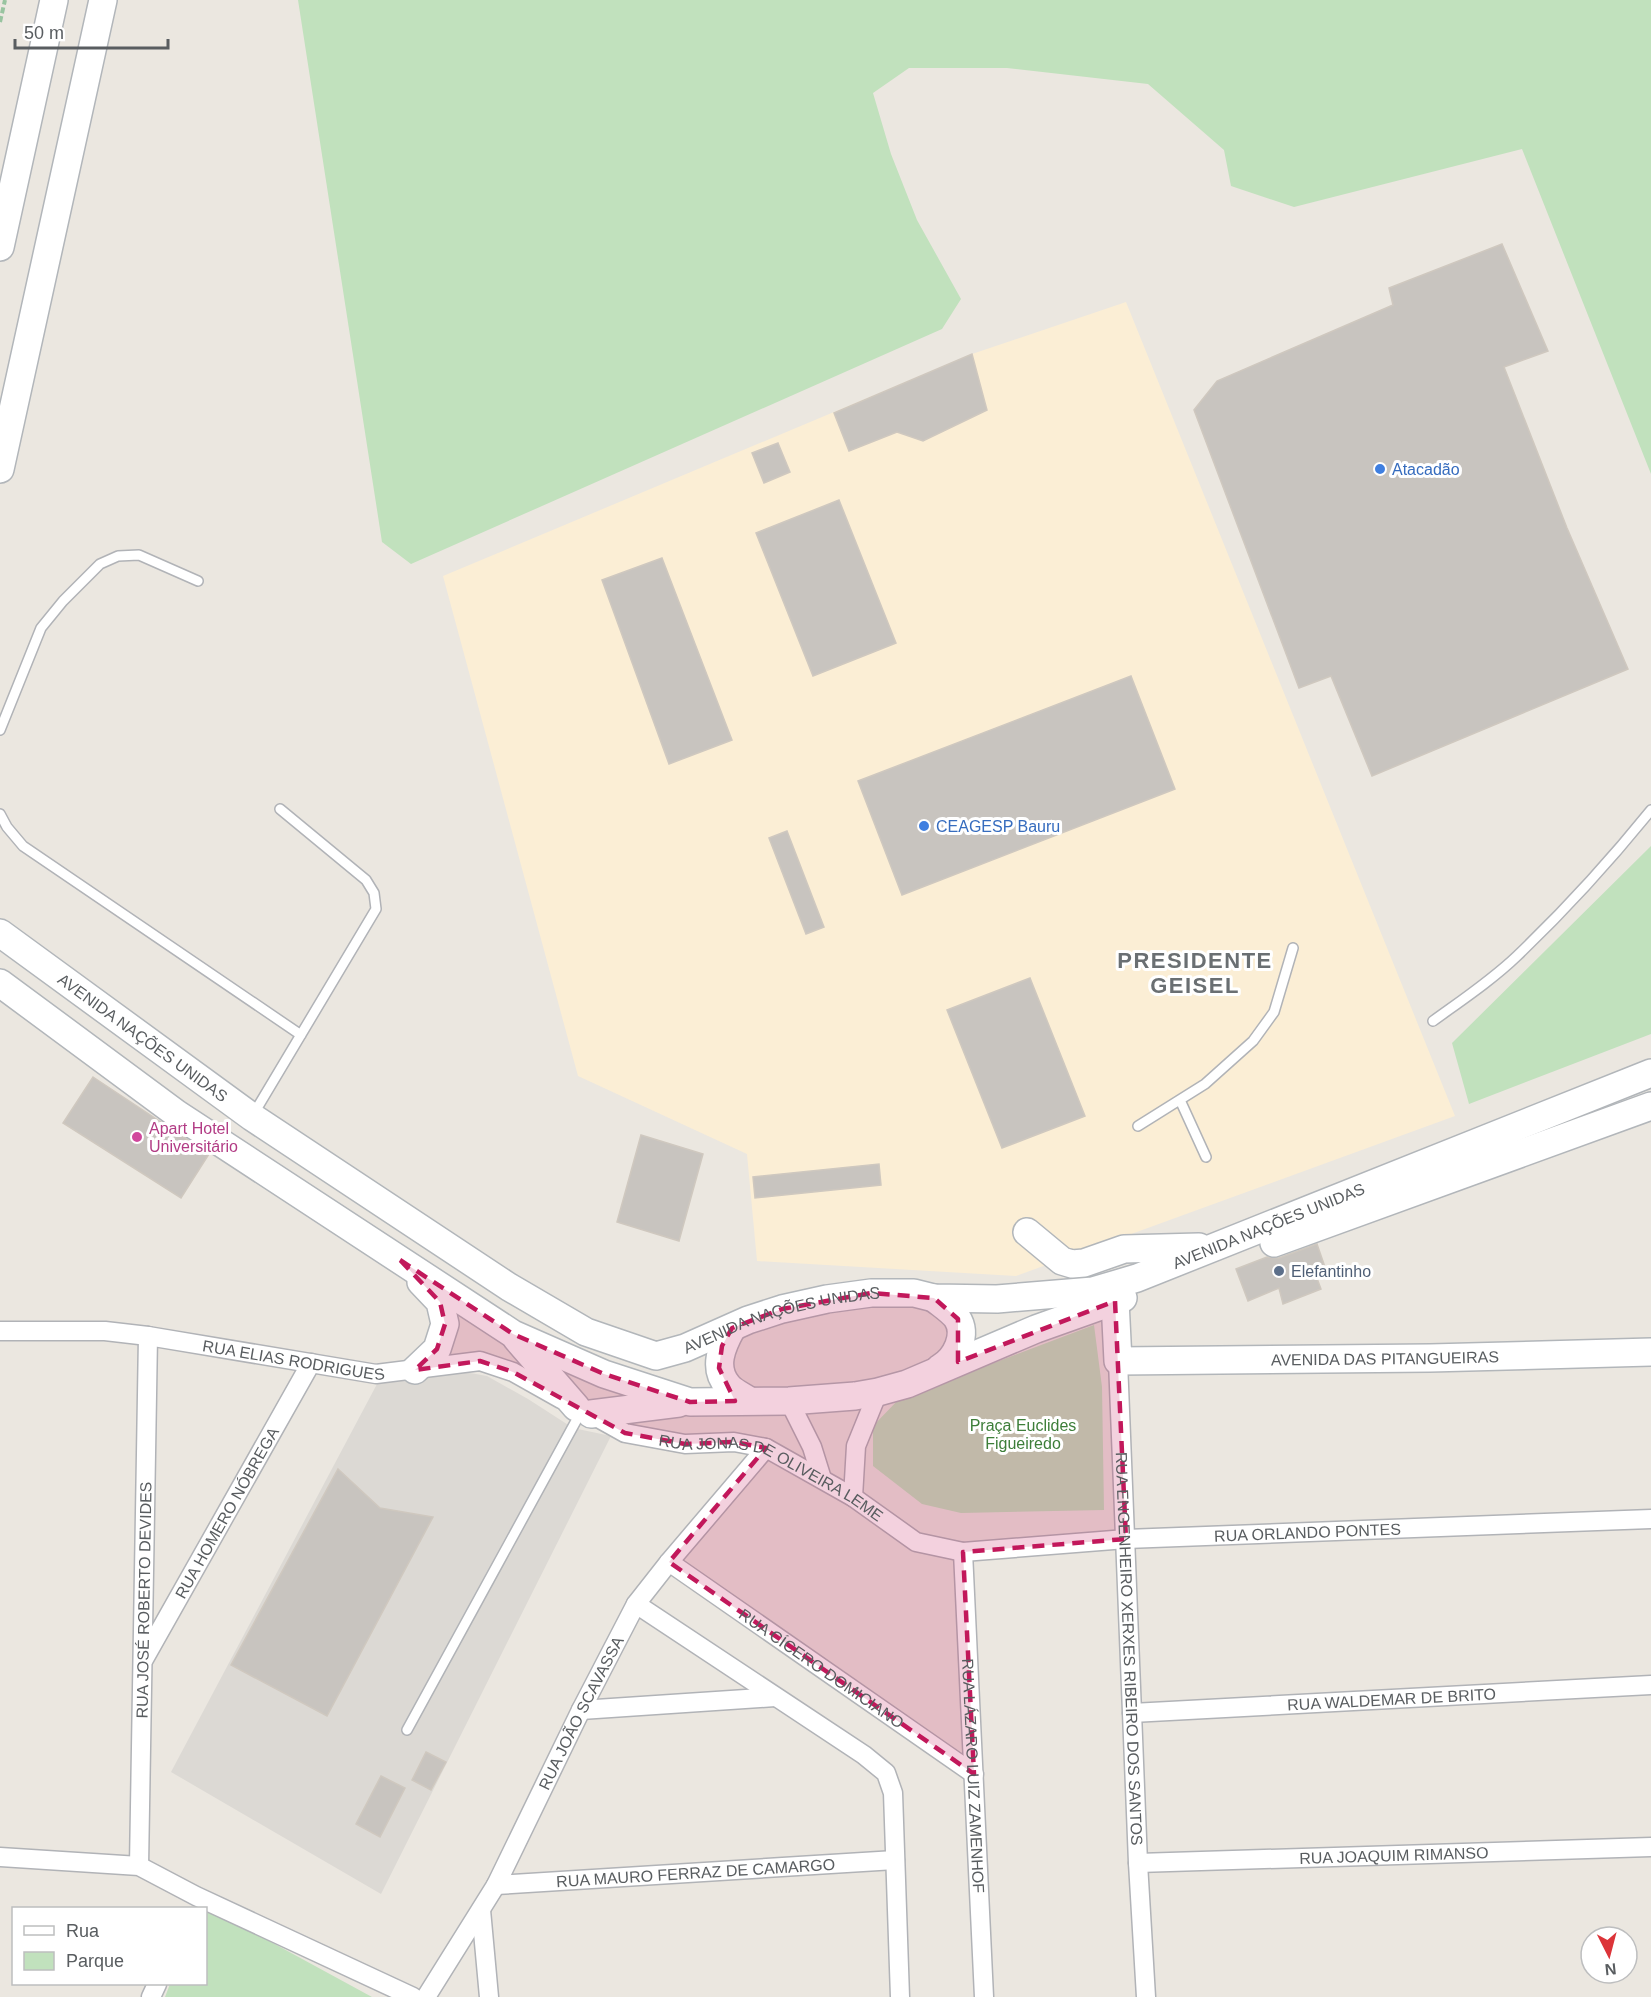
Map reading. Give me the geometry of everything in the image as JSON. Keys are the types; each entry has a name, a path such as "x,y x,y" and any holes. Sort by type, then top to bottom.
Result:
{"main road":[{"path":"0,247 54,0"},
{"path":"0,469 103,0"},
{"name":"AVENIDA NAÇÕES UNIDAS","path":"0,933 252,1117 509,1287 585,1332 656,1356 685,1348 748,1320 827,1299 872,1293 914,1293 934,1298 997,1299 1093,1291 1137,1278 1651,1073"},
{"name":"AVENIDA NAÇÕES UNIDAS","path":"0,983 177,1114 513,1334 604,1374 690,1401 789,1401 855,1396 907,1384 1036,1329 1651,1106"},
{"path":"1027,1232 1062,1261 1072,1264 1084,1263 1124,1249 1215,1247"},
{"path":"400,1260 440,1302 445,1324 437,1349 415,1370"},
{"path":"907,1384 944,1365 959,1349 961,1335 958,1319 934,1298"},
{"name":"RUA ENGENHEIRO XERXES RIBEIRO DOS SANTOS","path":"1115,1301 1118,1361"},
{"path":"732,1328 722,1346 719,1368 728,1386 748,1400"},
{"path":"513,1334 583,1411 690,1401"},
{"name":"AVENIDA DAS PITANGUEIRAS","path":"1118,1361 1430,1358 1651,1352"}],"street":[{"name":"RUA ELIAS RODRIGUES","path":"0,1331 105,1331 148,1336 376,1374 480,1361 513,1372 583,1411"},
{"name":"RUA JOSÉ ROBERTO DEVIDES","path":"139,1866 148,1336"},
{"name":"RUA ENGENHEIRO XERXES RIBEIRO DOS SANTOS","path":"1118,1361 1138,1863 1146,1997"},
{"name":"RUA HOMERO NÓBREGA","path":"143,1661 311,1363"},
{"path":"853,1497 856,1446 878,1392"},
{"path":"789,1401 812,1447 822,1479"},
{"name":"RUA JONAS DE OLIVEIRA LEME","path":"583,1411 625,1432 685,1444 734,1442 766,1448 853,1497 916,1542 963,1552"},
{"name":"RUA JOÃO SCAVASSA","path":"426,1997 496,1885 581,1710 636,1604 766,1448"},
{"name":"RUA ORLANDO PONTES","path":"963,1552 1126,1539 1651,1519"},
{"name":"RUA LÁZARO LUIZ ZAMENHOF","path":"963,1552 984,1997"},
{"name":"RUA CÍCERO DOMICIANO","path":"669,1562 974,1774"},
{"path":"636,1604 864,1755 885,1773 893,1793 900,1997"},
{"name":"RUA WALDEMAR DE BRITO","path":"1132,1713 1651,1685"},
{"path":"581,1710 775,1697"},
{"name":"RUA JOAQUIM RIMANSO","path":"1138,1863 1651,1847"},
{"path":"0,1857 139,1866 193,1902"},
{"name":"RUA MAURO FERRAZ DE CAMARGO","path":"496,1885 895,1860"},
{"path":"207,1908 413,1997"},
{"path":"481,1910 489,1997"}],"lane":[{"path":"0,730 41,628 63,601 100,564 118,556 140,555 198,581"},
{"path":"252,1117 376,909 374,893 366,879 280,809"},
{"path":"1433,1021 1516,957 1585,889 1651,810"},
{"path":"0,814 7,827 23,846 301,1035"},
{"path":"1138,1126 1205,1084 1253,1041 1274,1012 1293,948"},
{"path":"1180,1100 1206,1157"},
{"path":"407,1730 583,1411"}],"path":[{"path":"0,22 5,0"}],"highlighted area":[{"path":"400,1260 513,1334 604,1374 690,1402 735,1401 719,1368 722,1346 732,1328 782,1309 871,1293 934,1298 958,1319 958,1362 1115,1301 1126,1539 963,1552 974,1774 669,1562 766,1448 734,1442 685,1444 625,1433 513,1372 480,1361 415,1370 437,1349 445,1324 440,1302"}],"shaded area":[{"name":"CEAGESP Bauru","path":"1126,302 1455,1116 1016,1276 757,1261 747,1154 578,1076 443,576 972,354"},
{"path":"459,1371 487,1376 573,1428 611,1436 381,1894 171,1772 377,1384"}],"green space":[{"path":"298,0 1651,0 1651,474 1522,149 1294,207 1231,186 1224,150 1148,84 1007,68 909,68 873,93 891,154 917,220 961,299 942,329 411,564 382,542"},
{"path":"1651,846 1651,1034 1469,1104 1452,1043"},
{"name":"Praça Euclides Figueiredo","path":"1094,1325 1102,1387 1104,1510 961,1513 922,1504 873,1466 873,1426 899,1399"},
{"path":"207,1907 372,1997 165,1997 170,1985 207,1985"}],"building":[{"name":"Atacadão","path":"1502,244 1548,351 1504,367 1567,528 1628,669 1372,776 1331,676 1299,688 1194,410 1217,381 1393,305 1389,288"},
{"path":"972,354 987,410 923,441 897,432 849,451 834,413"},
{"path":"778,443 790,472 764,483 752,453"},
{"path":"839,500 896,643 813,676 756,533"},
{"path":"662,558 732,740 669,764 602,580"},
{"path":"1131,676 1175,789 902,895 858,781"},
{"path":"787,831 824,927 806,934 769,838"},
{"path":"1030,978 1085,1116 1002,1148 947,1010"},
{"name":"Apart Hotel Universitário","path":"93,1077 209,1154 181,1198 63,1123"},
{"path":"641,1135 703,1154 679,1241 617,1222"},
{"path":"879,1164 881,1185 755,1198 753,1177"},
{"name":"Elefantinho","path":"1317,1244 1326,1270 1315,1273 1321,1289 1283,1304 1279,1288 1248,1301 1236,1269 1267,1257 1279,1258"},
{"path":"338,1469 380,1508 433,1517 327,1716 231,1665"},
{"path":"426,1752 446,1762 431,1790 412,1780"},
{"path":"381,1776 405,1788 380,1837 356,1824"}],"place":[{"name":"Atacadão","path":"1380,469"},
{"name":"CEAGESP Bauru","path":"924,826"},
{"name":"Apart Hotel Universitário","path":"137,1137"},
{"name":"Elefantinho","path":"1279,1271"}],"district":[{"name":"PRESIDENTE GEISEL","path":"1195,972"}]}
